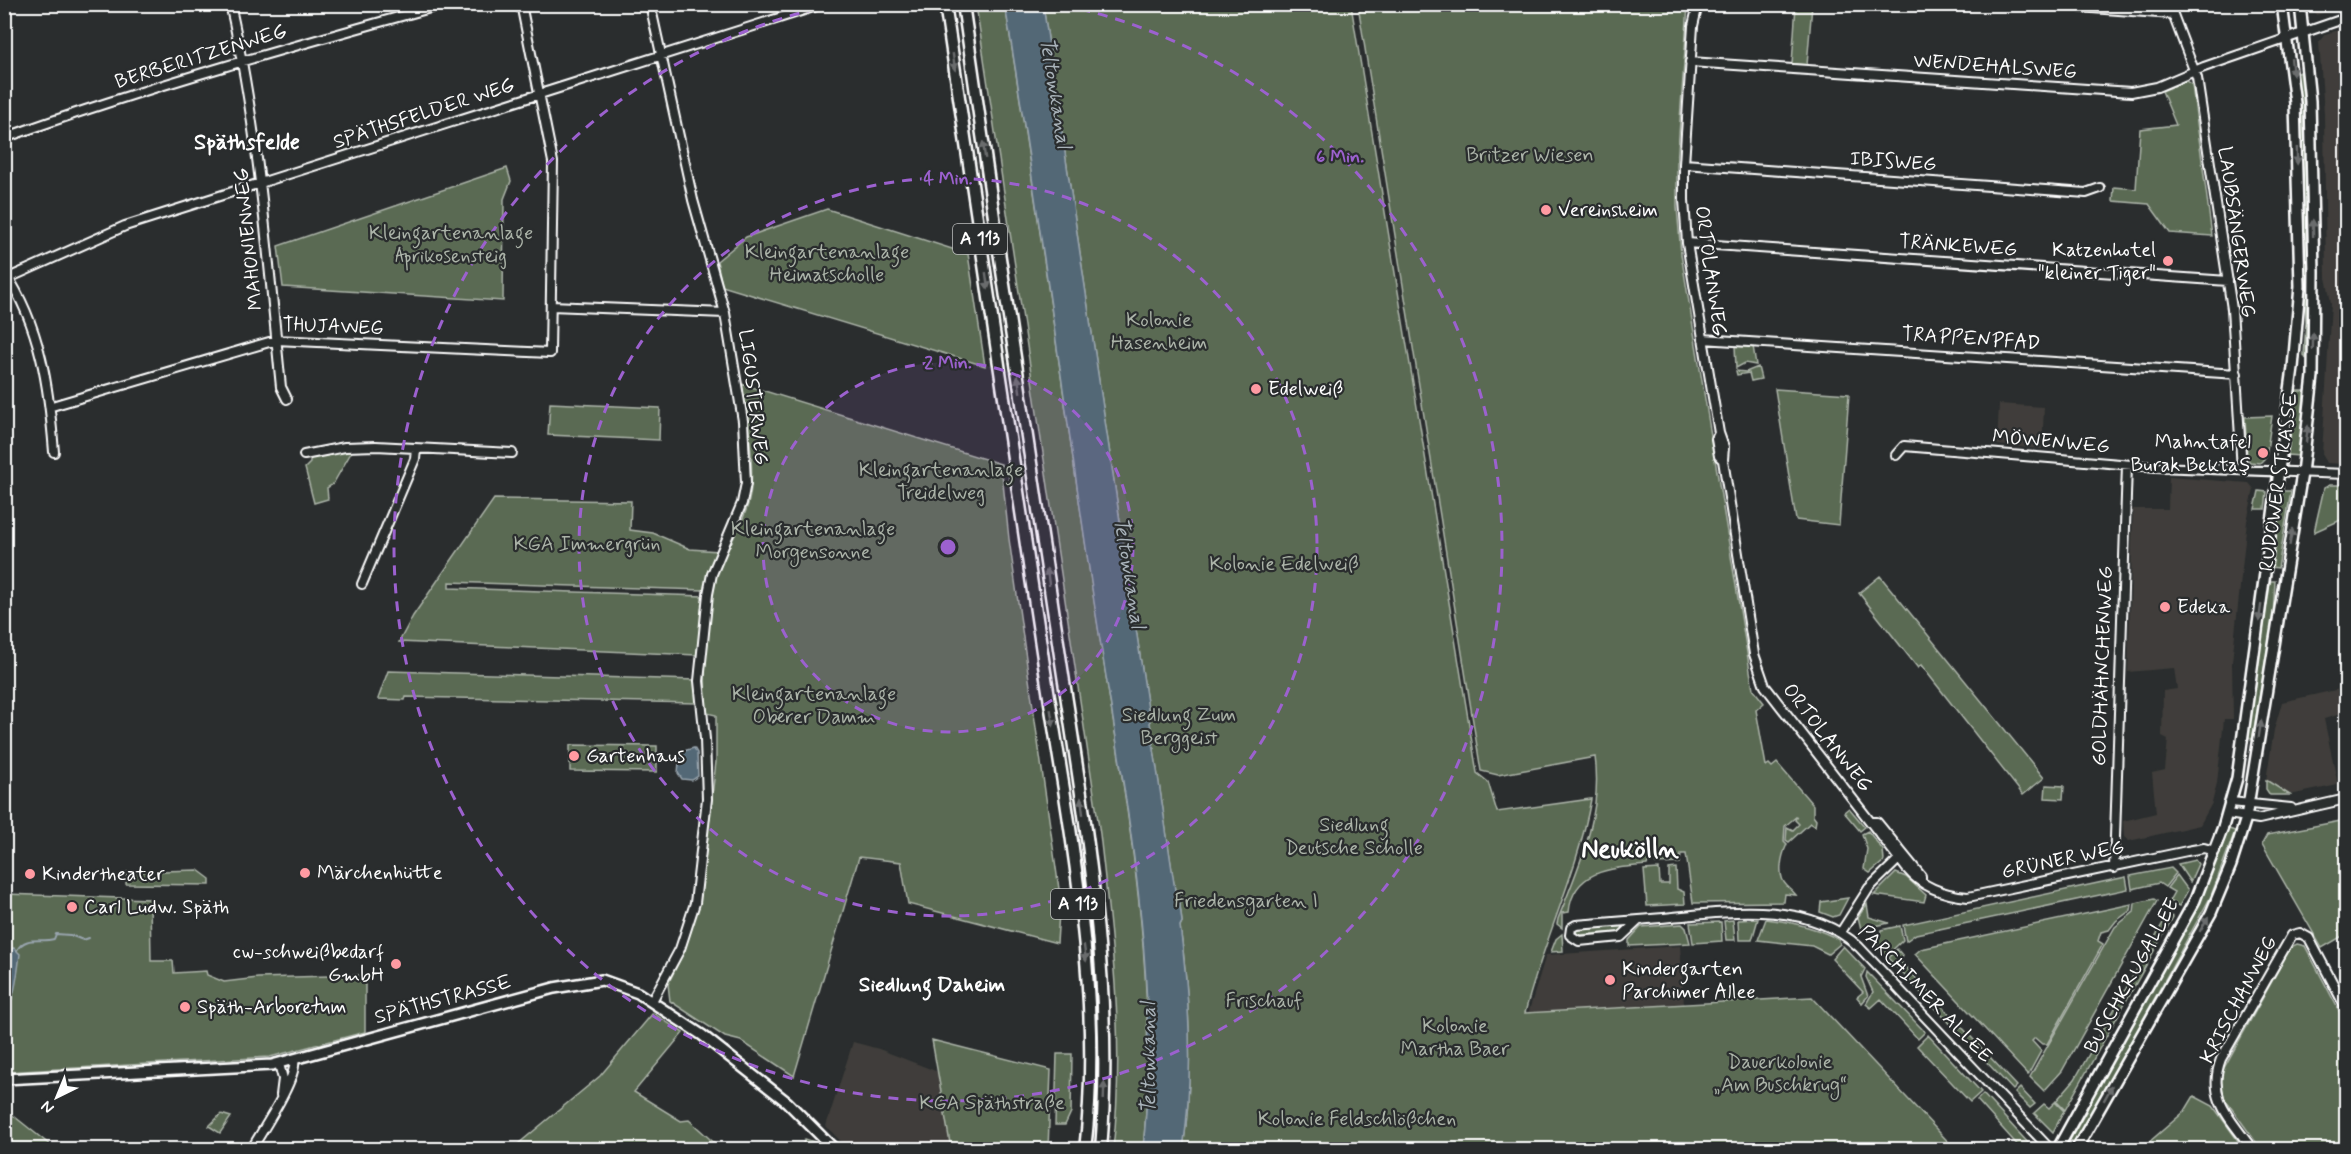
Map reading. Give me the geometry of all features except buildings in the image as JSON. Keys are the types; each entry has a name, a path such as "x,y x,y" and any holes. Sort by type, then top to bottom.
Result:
{"highway":[{"name":"A 113","path":"945,4 1086,964 1090,1045 1085,1149"},
{"name":"A 113","path":"963,4 1057,635 1101,958 1106,1045 1101,1149"}],"main road":[{"name":"RUDOWER STRASSE","path":"2228,814 2243,744 2297,333 2300,286 2295,103 2282,4"},
{"name":"RUDOWER STRASSE","path":"2246,818 2302,473 2313,376 2314,272 2310,101 2300,4"},
{"name":"BUSCHKRUGALLEE","path":"2057,1149 2195,900 2228,814"},
{"name":"BUSCHKRUGALLEE","path":"2076,1149 2211,913 2246,818"},
{"name":"SPÄTHSTRASSE","path":"4,1079 279,1064 586,981 616,984 652,1001 702,1035 787,1102 835,1149"}],"street":[{"name":"MAHONIENWEG","path":"230,4 243,60 260,184 281,387 287,399"},
{"name":"BERBERITZENWEG","path":"4,138 80,111 243,60 445,4"},
{"path":"521,4 553,162 550,306 725,313"},
{"name":"LIGUSTERWEG","path":"650,4 693,200 725,313 743,421 745,490 711,574 708,594 699,681 708,772 707,799 695,903 680,949 652,1001"},
{"name":"SPÄTHSFELDER WEG","path":"6,276 126,226 823,4"},
{"name":"ORTOLANWEG","path":"1698,4 1690,63 1684,164 1687,243 1719,433 1716,439 1719,456 1723,460 1758,670 1776,704 1872,822 1873,828 1901,857 1911,874 1921,880"},
{"path":"2038,4 2172,14"},
{"name":"LAUBSÄNGERWEG","path":"2169,4 2195,71 2228,281 2237,374 2242,471"},
{"name":"WENDEHALSWEG","path":"1690,63 2131,92 2157,87 2288,36 2346,18"},
{"name":"IBISWEG","path":"1684,164 2086,193 2100,188"},
{"name":"TRÄNKEWEG","path":"1687,243 2228,281"},
{"path":"6,276 34,333 51,406 54,452"},
{"name":"THUJAWEG","path":"51,406 276,340 550,353 550,306"},
{"name":"TRAPPENPFAD","path":"1703,339 2237,374"},
{"path":"304,456 345,447 376,446 512,453"},
{"name":"MÖWENWEG","path":"1896,455 1904,447 2127,465 2346,474"},
{"path":"362,584 415,459 416,449"},
{"name":"GOLDHÄHNCHENWEG","path":"2114,868 2127,465"},
{"path":"2228,814 2259,819 2298,808 2346,799"},
{"path":"2231,802 2298,808"},
{"name":"GRÜNER WEG","path":"1921,880 1948,896 1968,897 2204,848 2215,851"},
{"path":"1841,932 1869,888 1901,857"},
{"name":"PARCHIMER ALLEE","path":"1639,920 1625,935 1616,938 1579,941 1572,938 1570,931 1576,925 1639,920 1761,912 1798,917 1841,932 1859,947 2051,1149"},
{"name":"KRISCHANWEG","path":"2253,1149 2220,1106 2215,1074 2223,1055 2292,935 2300,933 2309,938 2346,1008"},
{"path":"251,1149 295,1068 294,1060"},
{"path":"279,1064 283,1079 281,1096"}],"shaded area":[{"path":"2314,5 2346,5 2346,7 2316,15"},
{"path":"2346,28 2346,464 2342,464 2327,463 2322,454 2331,303 2326,277 2324,113 2319,42 2325,34"},
{"path":"1999,404 2044,407 2042,449 1997,445"},
{"path":"2169,477 2249,483 2254,489 2247,521 2232,662 2233,719 2224,719 2217,783 2212,803 2200,825 2129,841 2124,837 2123,821 2156,813 2152,773 2165,770 2168,739 2162,736 2163,691 2177,689 2174,668 2128,672 2133,509 2168,509"},
{"path":"2340,689 2344,713 2324,719 2338,785 2290,795 2266,780 2274,730 2282,702"},
{"name":"Kindergarten Parchimer Allee","path":"1680,946 1684,1004 1528,1014 1546,955"},
{"path":"853,1042 879,1049 938,1072 951,1149 848,1149 826,1126"}],"green space":[{"path":"976,5 1005,5 1127,813 1143,947 1147,1014 1147,1082 1143,1149 1113,1149 1118,1071 1116,992 1100,834"},
{"path":"1043,5 1351,5 1477,773 1488,782 1497,812 1591,799 1578,853 1532,986 1525,1013 1812,997 1955,1149 1183,1149 1190,1065 1179,897 1175,891"},
{"name":"Britzer Wiesen","path":"1358,5 1688,5 1677,164 1677,207 1681,254 1753,689 1764,703 1756,710 1766,766 1769,764 1772,767 1777,763 1813,805 1813,816 1816,820 1815,826 1810,823 1789,842 1786,840 1787,827 1793,830 1799,824 1795,820 1797,816 1785,826 1784,841 1787,844 1781,871 1784,882 1796,895 1785,894 1784,902 1693,903 1686,854 1681,854 1680,863 1656,864 1655,859 1649,859 1647,865 1608,870 1586,879 1572,898 1569,912 1562,913 1562,928 1557,924 1558,919 1581,860 1592,820 1597,778 1595,757 1498,775 1481,771"},
{"path":"1796,5 1812,5 1807,65 1792,64"},
{"path":"2300,72 2303,96 2308,274 2306,359 2304,355 2306,322 2302,154 2297,74"},
{"path":"2186,81 2192,85 2212,236 2170,233 2149,204 2113,201 2114,187 2136,189 2140,129 2176,125 2162,91"},
{"name":"Kleingartenanlage Aprikosensteig","path":"507,168 511,181 504,199 503,301 283,287 278,246"},
{"name":"Kleingartenanlage Heimatscholle","path":"827,209 968,254 985,366 722,286 717,261 746,237"},
{"path":"1735,345 1753,346 1756,365 1745,363 1736,368"},
{"path":"1758,367 1761,379 1751,381 1749,373 1737,375 1736,371 1746,372"},
{"path":"742,384 1001,464 1009,539 1060,896 1057,943 908,904 901,862 859,857 794,1076 741,1041 725,1037 670,1001 668,984 684,951 700,898 716,762 716,715 707,713 706,698 706,641 711,602 718,571 745,514 750,495 751,454"},
{"path":"1775,389 1849,394 1839,525 1796,520"},
{"path":"2295,391 2304,391 2300,456 2287,455"},
{"path":"550,403 660,408 659,440 548,435"},
{"path":"2272,416 2266,457 2260,463 2250,462 2247,458 2245,417"},
{"path":"352,451 333,484 327,488 328,499 314,503 305,468 310,463 310,457"},
{"path":"2330,485 2346,485 2346,527 2343,519 2314,532 2324,488"},
{"path":"2259,491 2267,492 2265,509 2255,509"},
{"path":"2282,491 2291,491 2278,568 2271,567"},
{"name":"KGA Immergrün","path":"494,499 631,501 630,530 653,533 690,549 718,551 704,590 449,582 449,588 704,596 697,655 399,642 413,616"},
{"path":"1880,576 2044,778 2023,795 1921,665 1918,668 1859,593"},
{"path":"2270,581 2275,581 2273,618 2252,740 2248,736"},
{"path":"388,671 696,680 697,703 406,697 405,700 378,699"},
{"path":"570,745 657,746 657,772 570,771"},
{"path":"2266,780 2290,795 2270,795 2266,789"},
{"path":"2046,785 2064,786 2063,799 2045,798"},
{"path":"1849,808 1865,827 1860,831 1844,812"},
{"path":"2346,820 2346,934 2322,948 2262,844 2267,835"},
{"path":"2229,829 2235,831 2211,896 2075,1143 2070,1140 2087,1110 2092,1095 2200,901"},
{"path":"1868,831 1883,850 1884,861 1870,873 1864,869 1867,849 1862,834"},
{"path":"2195,860 2198,864 2190,882 2178,864"},
{"path":"1676,868 1677,889 1684,892 1685,904 1647,906 1644,870 1659,869 1660,884 1669,884 1669,869"},
{"path":"2171,868 2176,873 2165,887 2159,883 2132,889 2130,876"},
{"path":"198,870 210,879 210,885 126,884 127,872"},
{"path":"1896,873 1906,877 1926,895 1924,902 1874,895"},
{"path":"2177,875 2188,890 2179,906 2169,901 2174,892 2167,888"},
{"path":"2126,877 2128,889 1916,934 1906,941 1903,925"},
{"name":"Späth-Arboretum","path":"5,894 150,899 151,961 173,961 174,973 206,971 207,975 224,982 258,978 365,975 365,1032 270,1057 5,1072"},
{"path":"1848,898 1839,915 1833,917 1820,912 1821,902"},
{"path":"2154,899 2157,901 2062,1071 2044,1091 2030,1077 2115,927 2134,912 2135,903"},
{"path":"1867,904 1869,917 1889,923 1861,929 1858,917"},
{"path":"2132,904 2131,910 2116,921 2109,930 2101,932 2098,941 2103,944 2047,1044 2042,1044 2035,1038 2032,1041 2041,1051 2028,1075 1915,954 1921,949"},
{"path":"2168,914 2173,917 2065,1110 2056,1101 2075,1079"},
{"path":"1758,919 1752,940 1739,940 1738,920"},
{"path":"1766,919 1813,928 1839,940 1840,944 1828,954 1812,946 1758,940"},
{"path":"1733,920 1735,940 1726,940 1724,921"},
{"path":"1721,922 1722,941 1693,943 1690,923"},
{"path":"1682,924 1686,928 1690,943 1629,946 1629,940 1641,927"},
{"path":"1626,926 1618,932 1578,935 1575,932 1578,929"},
{"path":"1900,926 1903,940 1886,956 1876,946 1881,930"},
{"path":"1562,934 1563,951 1551,952 1556,939"},
{"path":"2297,944 2305,946 2346,1024 2346,1149 2261,1149 2224,1098 2221,1078 2224,1068 2291,947"},
{"path":"1843,946 1865,969 1861,977 1868,996 1862,1003 1857,997 1863,992 1832,959"},
{"path":"1897,949 1903,956 1900,961 2017,1086 2013,1090 1888,958"},
{"path":"1867,972 1925,1032 1918,1039 1881,999 1871,1008 1866,1004 1873,992 1866,977"},
{"path":"653,1013 683,1033 634,1092 681,1121 689,1120 721,1149 512,1149 600,1076"},
{"path":"1928,1035 1981,1092 1970,1102 1917,1046"},
{"name":"KGA Späthstraße","path":"932,1040 1051,1070 1048,1149 951,1149"},
{"path":"1057,1054 1072,1054 1071,1112 1065,1125 1055,1125"},
{"path":"2020,1088 2035,1104 2030,1108 2015,1093"},
{"path":"1983,1094 2030,1145 2028,1149 2021,1149 1977,1100"},
{"path":"2194,1096 2213,1106 2244,1149 2141,1149 2185,1111"},
{"path":"2055,1102 2064,1111 2053,1132 2034,1113 2044,1104 2049,1108"},
{"path":"5,1109 55,1149 5,1149"},
{"path":"221,1114 231,1117 220,1133 209,1126"},
{"path":"805,1139 817,1143 823,1149 800,1149"}],"water":[{"name":"Teltowkanal","path":"1005,5 1043,5 1175,890 1179,897 1190,1066 1183,1149 1143,1149 1147,1080 1147,1012 1136,875"},
{"path":"694,748 697,753 698,776 692,780 682,779 678,773 680,752"},
{"path":"14,948 20,954 14,993 5,1012 5,980 10,975 12,957 11,952 5,953 5,949"}],"waterway":[{"path":"17,950 29,941 54,939 56,934 70,935 83,940 89,938"}],"place":[{"name":"Vereinsheim","path":"1546,210"},
{"name":"Katzenhotel \"kleiner Tiger\"","path":"2168,261"},
{"name":"Edelweiß","path":"1256,389"},
{"name":"Mahntafel Burak Bektaş","path":"2263,453"},
{"name":"Edeka","path":"2165,607"},
{"name":"Gartenhaus","path":"574,756"},
{"name":"Märchenhütte","path":"305,873"},
{"name":"Kindertheater","path":"30,874"},
{"name":"Carl Ludw. Späth","path":"72,907"},
{"name":"cw-schweißbedarf GmbH","path":"396,964"},
{"name":"Kindergarten Parchimer Allee","path":"1610,980"},
{"name":"Späth-Arboretum","path":"185,1007"}],"district":[{"name":"Späthsfelde","path":"247,143"},
{"name":"Neukölln","path":"1630,850"},
{"name":"Siedlung Daheim","path":"932,985"}],"park label":[{"name":"Kolonie Hasenheim","path":"1159,332"},
{"name":"Kleingartenanlage Treidelweg","path":"941,482"},
{"name":"Kleingartenanlage Morgensonne","path":"813,540"},
{"name":"Kolonie Edelweiß","path":"1284,564"},
{"name":"Kleingartenanlage Oberer Damm","path":"814,706"},
{"name":"Siedlung Zum Berggeist","path":"1179,726"},
{"name":"Siedlung Deutsche Scholle","path":"1354,836"},
{"name":"Friedensgarten I","path":"1246,901"},
{"name":"Frischauf","path":"1264,1001"},
{"name":"Kolonie Martha Baer","path":"1455,1038"},
{"name":"Dauerkolonie „Am Buschkrug“","path":"1780,1074"},
{"name":"Kolonie Feldschlößchen","path":"1357,1119"}]}
